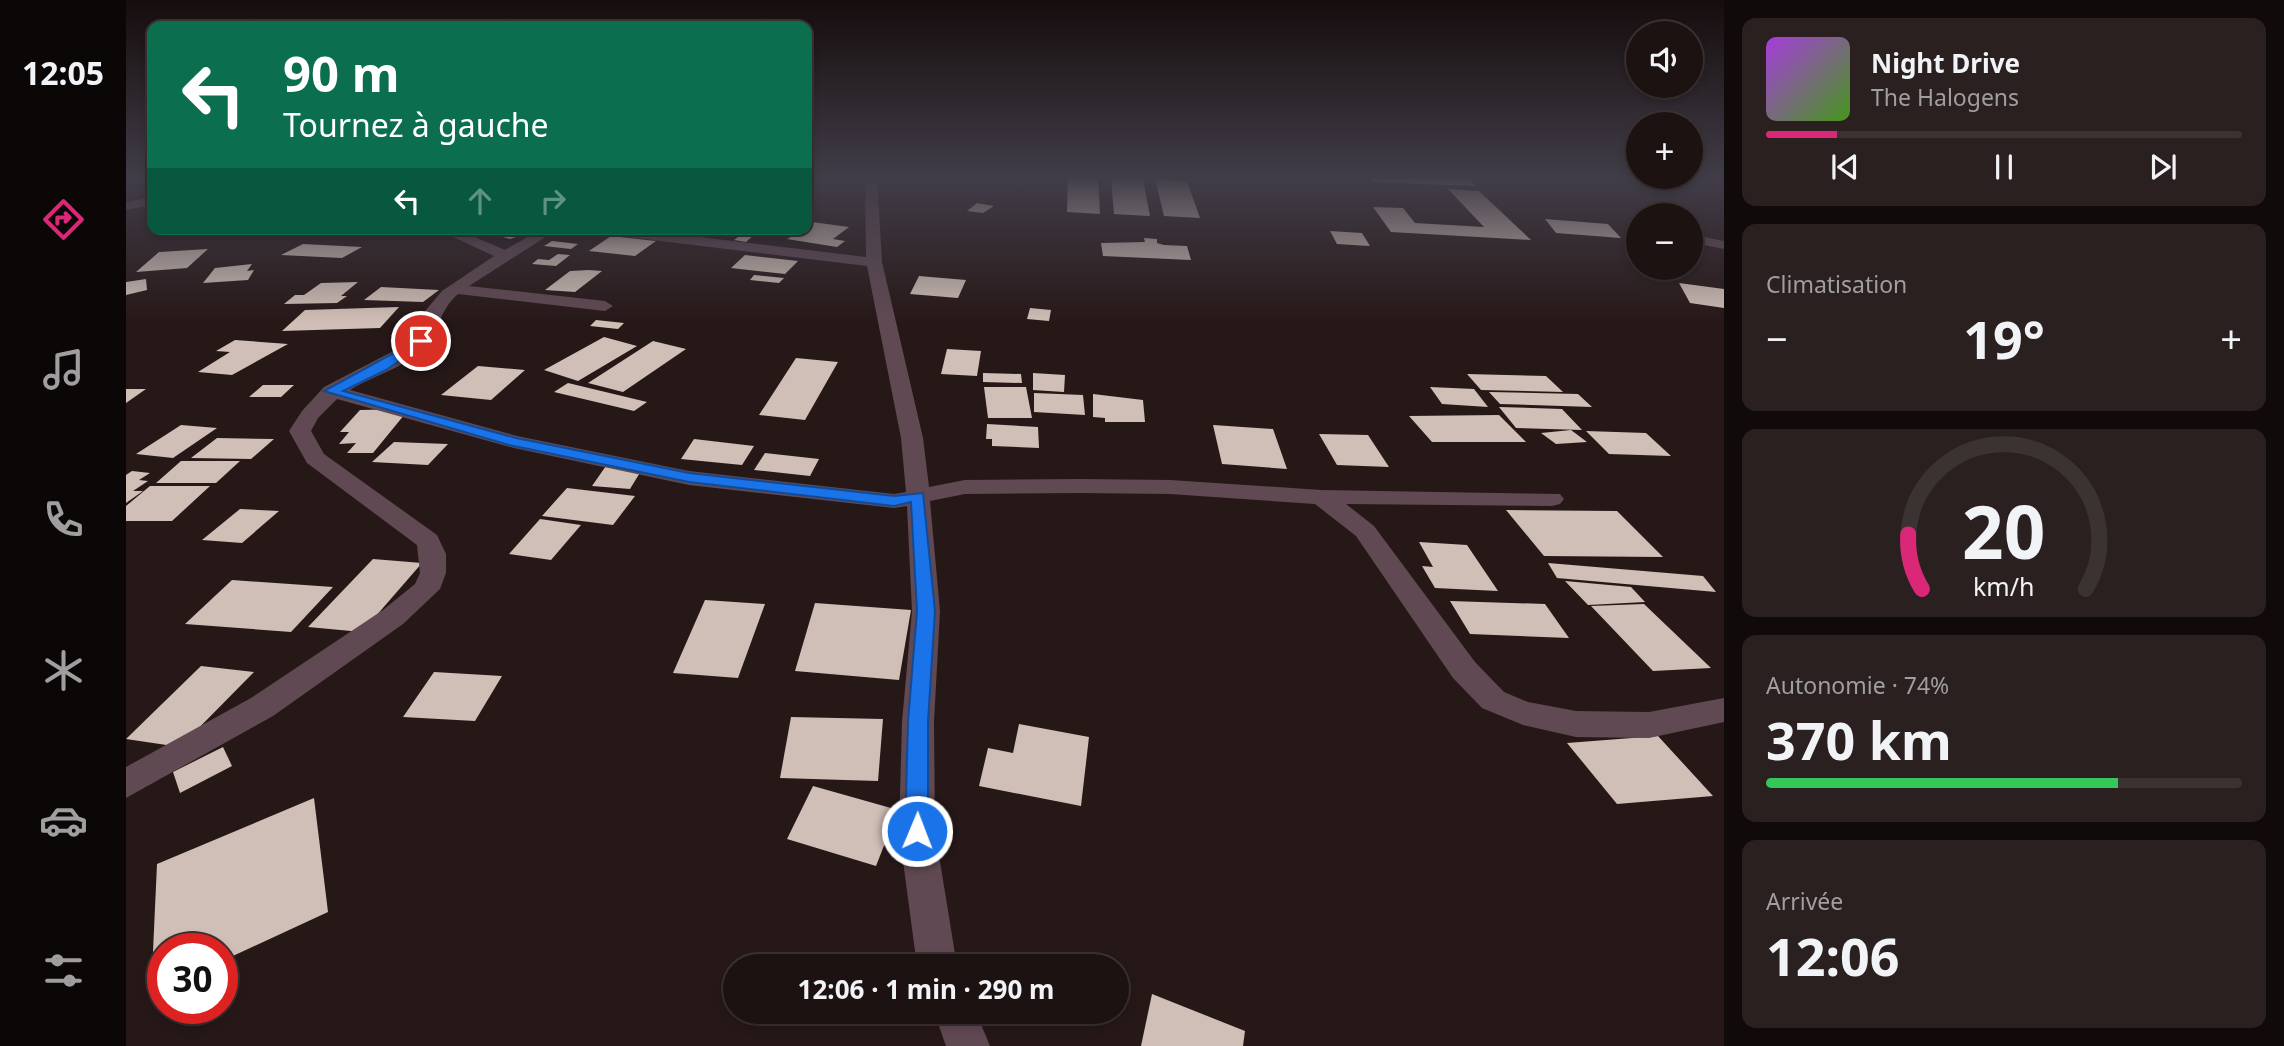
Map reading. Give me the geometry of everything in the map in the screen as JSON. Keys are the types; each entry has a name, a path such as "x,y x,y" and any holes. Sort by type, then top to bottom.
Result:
{"street":[{"path":"873,226 874,262 912,438 918,496 926,611 918,722 917,831 935,954"},
{"path":"457,235 507,256"},
{"path":"126,784 262,707 393,617 427,589 433,573 433,554 428,541 315,457 300,431 309,412 331,391 415,347 421,341 438,305 455,289 541,235"},
{"path":"646,235 874,262"},
{"path":"1703,241 1724,245"},
{"path":"455,289 605,306"},
{"path":"331,391 514,442 689,478 894,501 965,487 1079,486 1170,487 1321,497 1552,499"},
{"path":"1321,497 1365,531 1464,670 1493,700 1523,713 1576,724 1648,725 1724,710"},
{"path":"960,1024 968,1046"}],"building":[{"path":"812,226 849,227 833,239 845,241 837,247 787,239 795,235 812,235"},
{"path":"1387,226 1464,226 1516,226 1531,240 1391,232"},
{"path":"1550,226 1610,226 1621,238 1556,233"},
{"path":"1330,231 1362,233 1370,246 1337,244"},
{"path":"495,235 522,235 510,239"},
{"path":"741,235 754,235 746,242 734,240"},
{"path":"611,236 656,241 635,256 589,251"},
{"path":"1144,238 1157,239 1157,243 1164,245 1187,246 1191,260 1103,256 1101,243 1145,242"},
{"path":"552,241 578,244 571,249 544,246"},
{"path":"303,244 362,247 342,258 281,255"},
{"path":"208,249 187,268 136,272 159,252"},
{"path":"558,254 570,255 556,266 532,264 538,259 549,260"},
{"path":"745,255 798,261 785,274 731,268"},
{"path":"252,264 247,271 254,270 248,280 203,283 215,268"},
{"path":"570,271 602,271 575,292 545,290"},
{"path":"754,275 784,278 779,283 750,280"},
{"path":"919,276 966,280 958,298 910,294"},
{"path":"146,279 147,290 126,295 126,282"},
{"path":"358,282 341,296 347,296 337,303 284,304 295,295 304,295 321,283"},
{"path":"1679,283 1724,289 1724,308 1690,303"},
{"path":"381,287 439,290 423,302 364,300"},
{"path":"399,307 380,328 282,331 305,310"},
{"path":"1030,308 1051,310 1049,321 1027,319"},
{"path":"596,320 624,323 618,329 590,326"},
{"path":"604,337 637,346 578,381 544,370"},
{"path":"235,340 288,344 232,375 198,372 230,352 216,351"},
{"path":"653,341 686,349 623,392 588,383"},
{"path":"947,349 981,351 977,376 941,374"},
{"path":"796,358 838,362 805,420 759,415"},
{"path":"478,366 525,370 491,400 441,395"},
{"path":"983,373 1021,374 1022,383 983,382"},
{"path":"1033,373 1065,375 1064,392 1033,390"},
{"path":"1467,374 1546,376 1563,392 1481,390"},
{"path":"568,383 647,402 634,411 554,392"},
{"path":"263,385 294,385 281,397 249,397"},
{"path":"984,387 1026,387 1032,418 988,418"},
{"path":"1430,387 1474,389 1488,407 1442,404"},
{"path":"126,389 146,389 126,403"},
{"path":"1489,392 1578,394 1592,407 1500,404"},
{"path":"1034,393 1083,395 1085,415 1034,412"},
{"path":"1093,394 1143,400 1145,422 1105,422 1105,418 1093,417"},
{"path":"1499,407 1562,409 1582,430 1516,428"},
{"path":"409,409 373,453 347,453 356,443 339,444 349,432 340,432 360,410"},
{"path":"1499,415 1526,442 1432,442 1409,416"},
{"path":"987,424 1038,427 1039,448 992,446 992,439 986,439"},
{"path":"181,425 217,428 173,458 136,454"},
{"path":"1213,425 1273,429 1287,469 1222,464"},
{"path":"1571,430 1587,442 1556,444 1541,433"},
{"path":"1586,431 1646,433 1671,456 1609,454"},
{"path":"1319,434 1368,435 1389,467 1337,465"},
{"path":"217,438 274,439 251,459 191,458"},
{"path":"694,439 754,446 742,465 681,459"},
{"path":"394,442 448,444 428,465 372,462"},
{"path":"765,453 819,459 810,476 754,470"},
{"path":"181,461 240,461 216,483 156,483"},
{"path":"608,463 644,466 630,489 592,486"},
{"path":"132,471 150,473 139,480 148,481 133,491 143,491 126,503 126,475"},
{"path":"150,486 210,486 172,521 126,521 126,506"},
{"path":"567,488 635,496 613,525 542,516"},
{"path":"240,509 279,511 242,543 202,540"},
{"path":"1506,510 1617,511 1663,557 1544,556"},
{"path":"540,519 581,525 551,560 509,554"},
{"path":"1419,542 1467,545 1498,591 1435,588 1422,566 1433,567"},
{"path":"373,559 422,563 362,632 308,627"},
{"path":"1548,563 1703,576 1716,592 1557,578"},
{"path":"232,580 333,587 291,632 185,624"},
{"path":"1565,581 1631,587 1645,602 1588,605"},
{"path":"705,600 765,604 738,678 673,673"},
{"path":"1450,601 1545,604 1569,638 1470,634"},
{"path":"815,603 911,610 899,680 795,671"},
{"path":"1644,604 1711,668 1653,671 1591,606"},
{"path":"201,666 254,672 180,747 126,739"},
{"path":"434,672 502,676 475,721 403,717"},
{"path":"791,717 883,719 878,781 780,778"},
{"path":"1019,724 1089,737 1081,806 979,786 988,748 1013,753"},
{"path":"1658,736 1713,796 1617,804 1567,743"},
{"path":"223,747 232,766 180,793 173,772"},
{"path":"813,786 898,810 876,866 787,839"},
{"path":"314,798 328,912 238,954 238,933 154,933 157,864"},
{"path":"1152,994 1245,1031 1243,1046 1141,1046"}],"route":[{"path":"421,341 381,367 331,391 514,442 689,478 894,501 918,496 926,611 918,722 917,831"}]}
